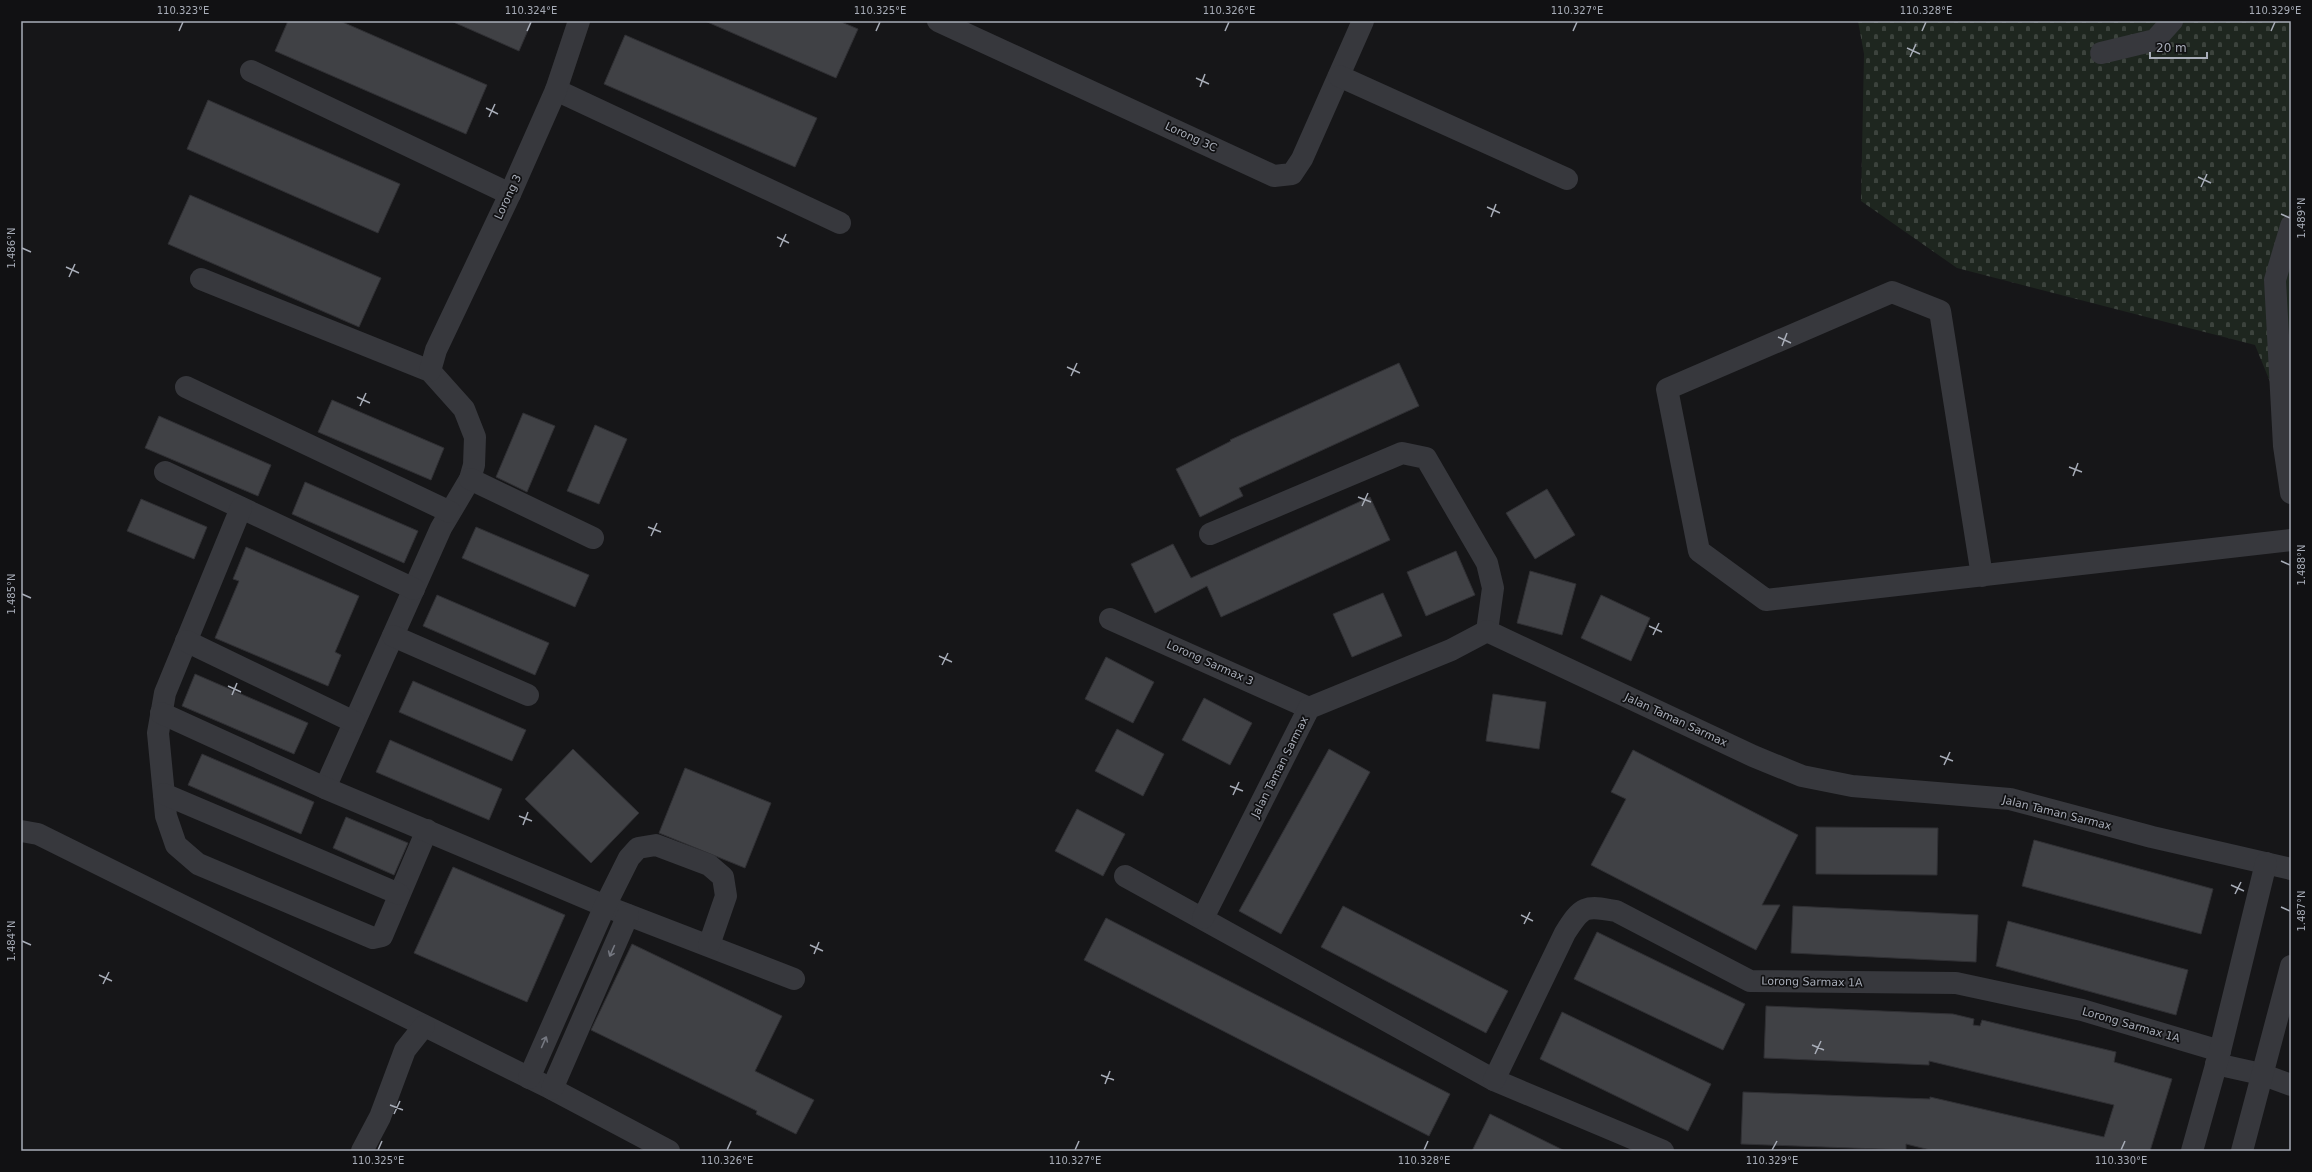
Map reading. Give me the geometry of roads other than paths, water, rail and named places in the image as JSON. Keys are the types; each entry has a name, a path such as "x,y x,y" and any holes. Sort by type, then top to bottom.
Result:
{"street":[{"name":"Lorong 3","path":"430,371 436,350 510,194 556,90 579,21"},
{"name":"Lorong 3C","path":"938,21 1274,176 1292,174 1302,159 1363,21"},
{"path":"2101,52 2155,40 2172,21"},
{"path":"251,71 510,194"},
{"path":"1339,76 1567,179"},
{"path":"556,90 840,223"},
{"path":"2291,226 2275,280 2284,446 2291,492"},
{"path":"201,279 430,371 464,409 474,437 474,465 470,479 450,512 392,636 325,788"},
{"path":"1982,576 1940,311 1892,292 1667,389 1699,551 1766,600 1982,576 2291,540"},
{"path":"186,387 450,512"},
{"path":"1210,534 1402,453 1426,458 1487,563 1493,588 1487,632"},
{"path":"165,472 414,589"},
{"path":"470,479 593,538"},
{"path":"241,508 165,693 158,733 166,816 176,846 198,864 373,938 382,936 427,830"},
{"name":"Lorong Sarmax 3","path":"1110,619 1309,708"},
{"name":"Jalan Taman Sarmax","path":"1203,918 1309,708 1451,650 1487,632 1739,750 1802,776 1852,786 2010,799 2152,837 2291,869"},
{"path":"392,636 528,695"},
{"path":"186,641 354,722"},
{"path":"161,714 325,788 605,906 794,979"},
{"path":"164,794 399,894"},
{"path":"21,831 38,834 552,1089 669,1151"},
{"path":"528,1078 605,906 629,858 638,848 656,845 709,864 723,877 726,896 709,945"},
{"path":"2192,1151 2218,1058 2266,863"},
{"path":"1125,876 1494,1080 1663,1151"},
{"name":"Lorong Sarmax 1A","path":"1494,1080 1564,933 1578,912 1594,907 1616,911 1750,981 1956,983 2082,1010 2291,1085"},
{"path":"552,1089 628,915"},
{"path":"2242,1151 2291,966"},
{"path":"362,1151 380,1117 405,1050 424,1026"}]}
